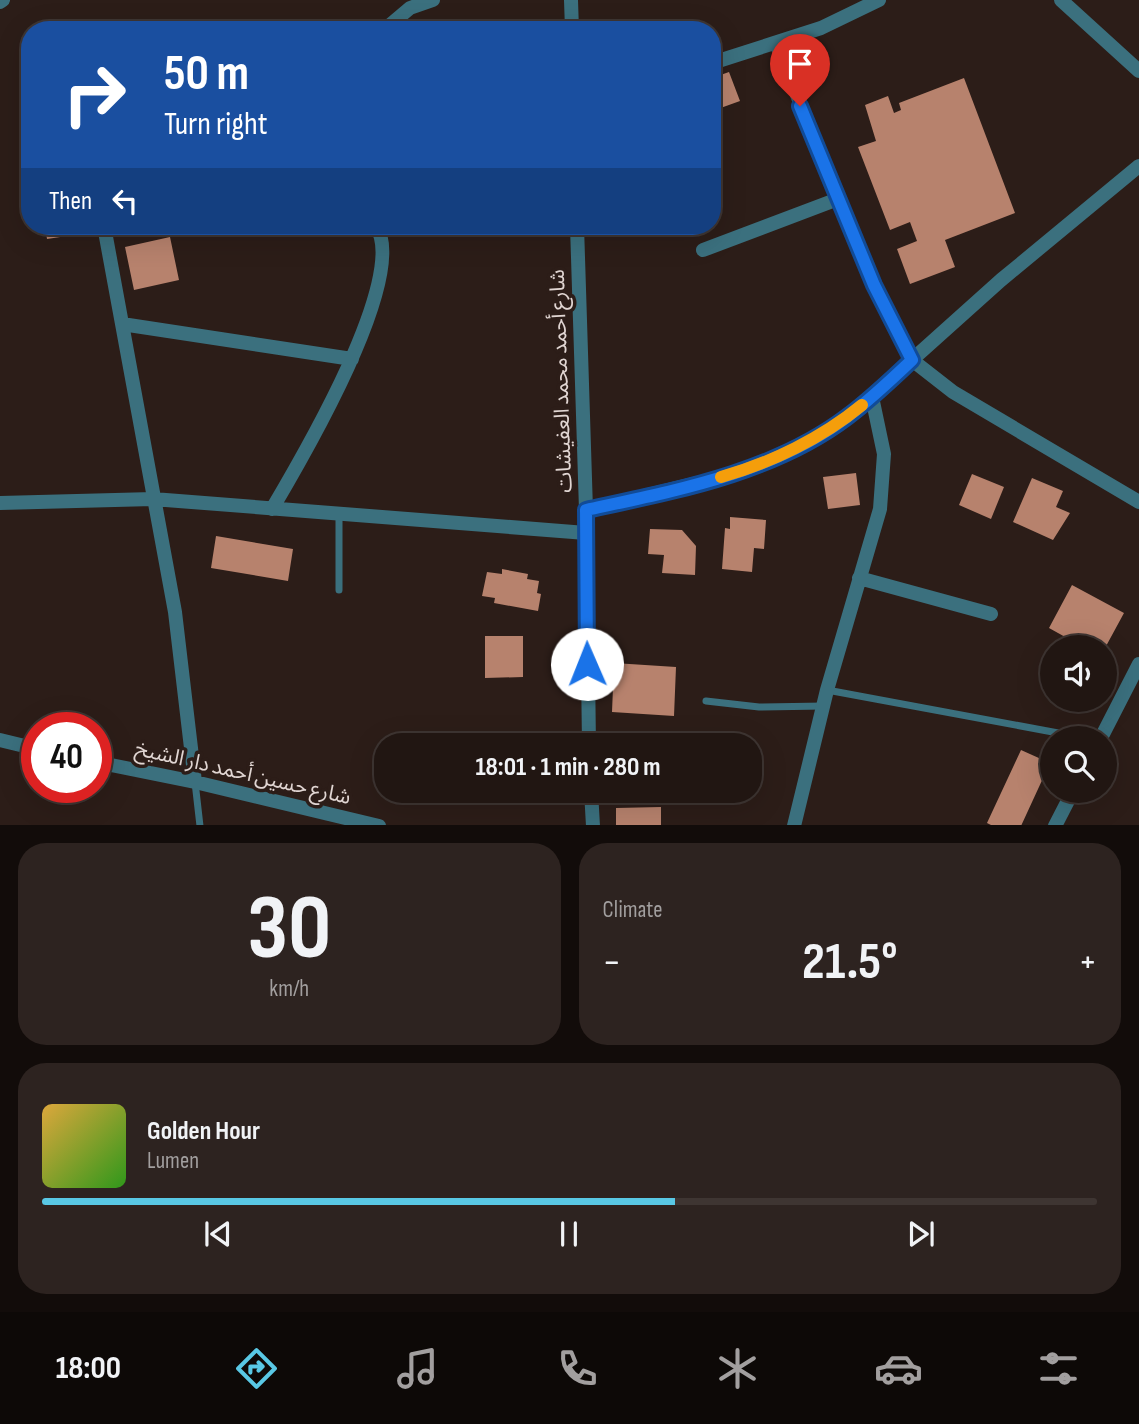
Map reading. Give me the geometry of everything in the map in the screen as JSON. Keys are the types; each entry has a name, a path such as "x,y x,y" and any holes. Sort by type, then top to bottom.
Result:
{"street":[{"path":"395,21 410,8 433,0"},
{"path":"571,0 572,21"},
{"path":"721,60 821,28 879,0"},
{"path":"1060,0 1139,71"},
{"path":"776,43 874,285 912,360 953,393 1139,502"},
{"path":"586,510 734,474 820,434 872,397 1001,280 1139,166"},
{"path":"704,250 838,199"},
{"path":"106,235 175,612 195,782"},
{"path":"272,509 302,459 352,359 381,272 381,235"},
{"name":"شارع أحمد محمد العفيشات","path":"577,235 586,510 589,733"},
{"path":"122,324 352,359"},
{"path":"794,825 859,578 876,532 884,454 872,397"},
{"path":"0,503 153,499 586,533"},
{"path":"859,578 991,614"},
{"path":"1107,726 1139,664"},
{"path":"0,740 21,745"},
{"name":"شارع حسين أحمد دار الشيخ","path":"112,765 379,825"},
{"path":"592,803 593,825"},
{"path":"1055,825 1067,803"}],"lane":[{"path":"339,513 339,590"},
{"path":"828,690 1040,730"},
{"path":"706,701 759,707 824,706"},
{"path":"195,782 200,825"}],"building":[{"path":"729,72 740,101 721,108 721,75"},
{"path":"964,78 1015,213 945,240 955,267 910,284 897,249 917,241 910,222 890,230 858,147 876,141 865,105 888,96 894,113 901,110 899,103"},
{"path":"46,235 73,235 47,239"},
{"path":"170,237 179,280 134,290 125,247"},
{"path":"856,473 860,505 828,509 823,477"},
{"path":"972,474 1004,487 991,519 959,505"},
{"path":"1032,478 1063,491 1056,507 1070,513 1053,540 1013,522"},
{"path":"730,517 766,520 764,549 754,548 752,572 722,569 725,528 730,529"},
{"path":"650,529 682,530 696,546 695,575 662,573 664,555 648,554"},
{"path":"216,536 293,549 288,581 211,568"},
{"path":"502,569 528,574 527,579 539,581 537,593 541,594 538,611 494,603 495,598 482,596 487,572 502,574"},
{"path":"1072,585 1124,613 1112,635 1062,635 1049,628"},
{"path":"485,636 523,636 523,677 485,678"},
{"path":"614,663 676,667 674,716 612,712"},
{"path":"1021,750 1040,759 1040,785 1021,825 987,823"},
{"path":"661,807 661,825 616,825 616,808"}],"slow traffic":[{"path":"721,477 791,450 846,419 862,405"}],"route":[{"path":"587,664 586,510 734,474 791,450 846,419 912,360 874,285 800,106"}]}
